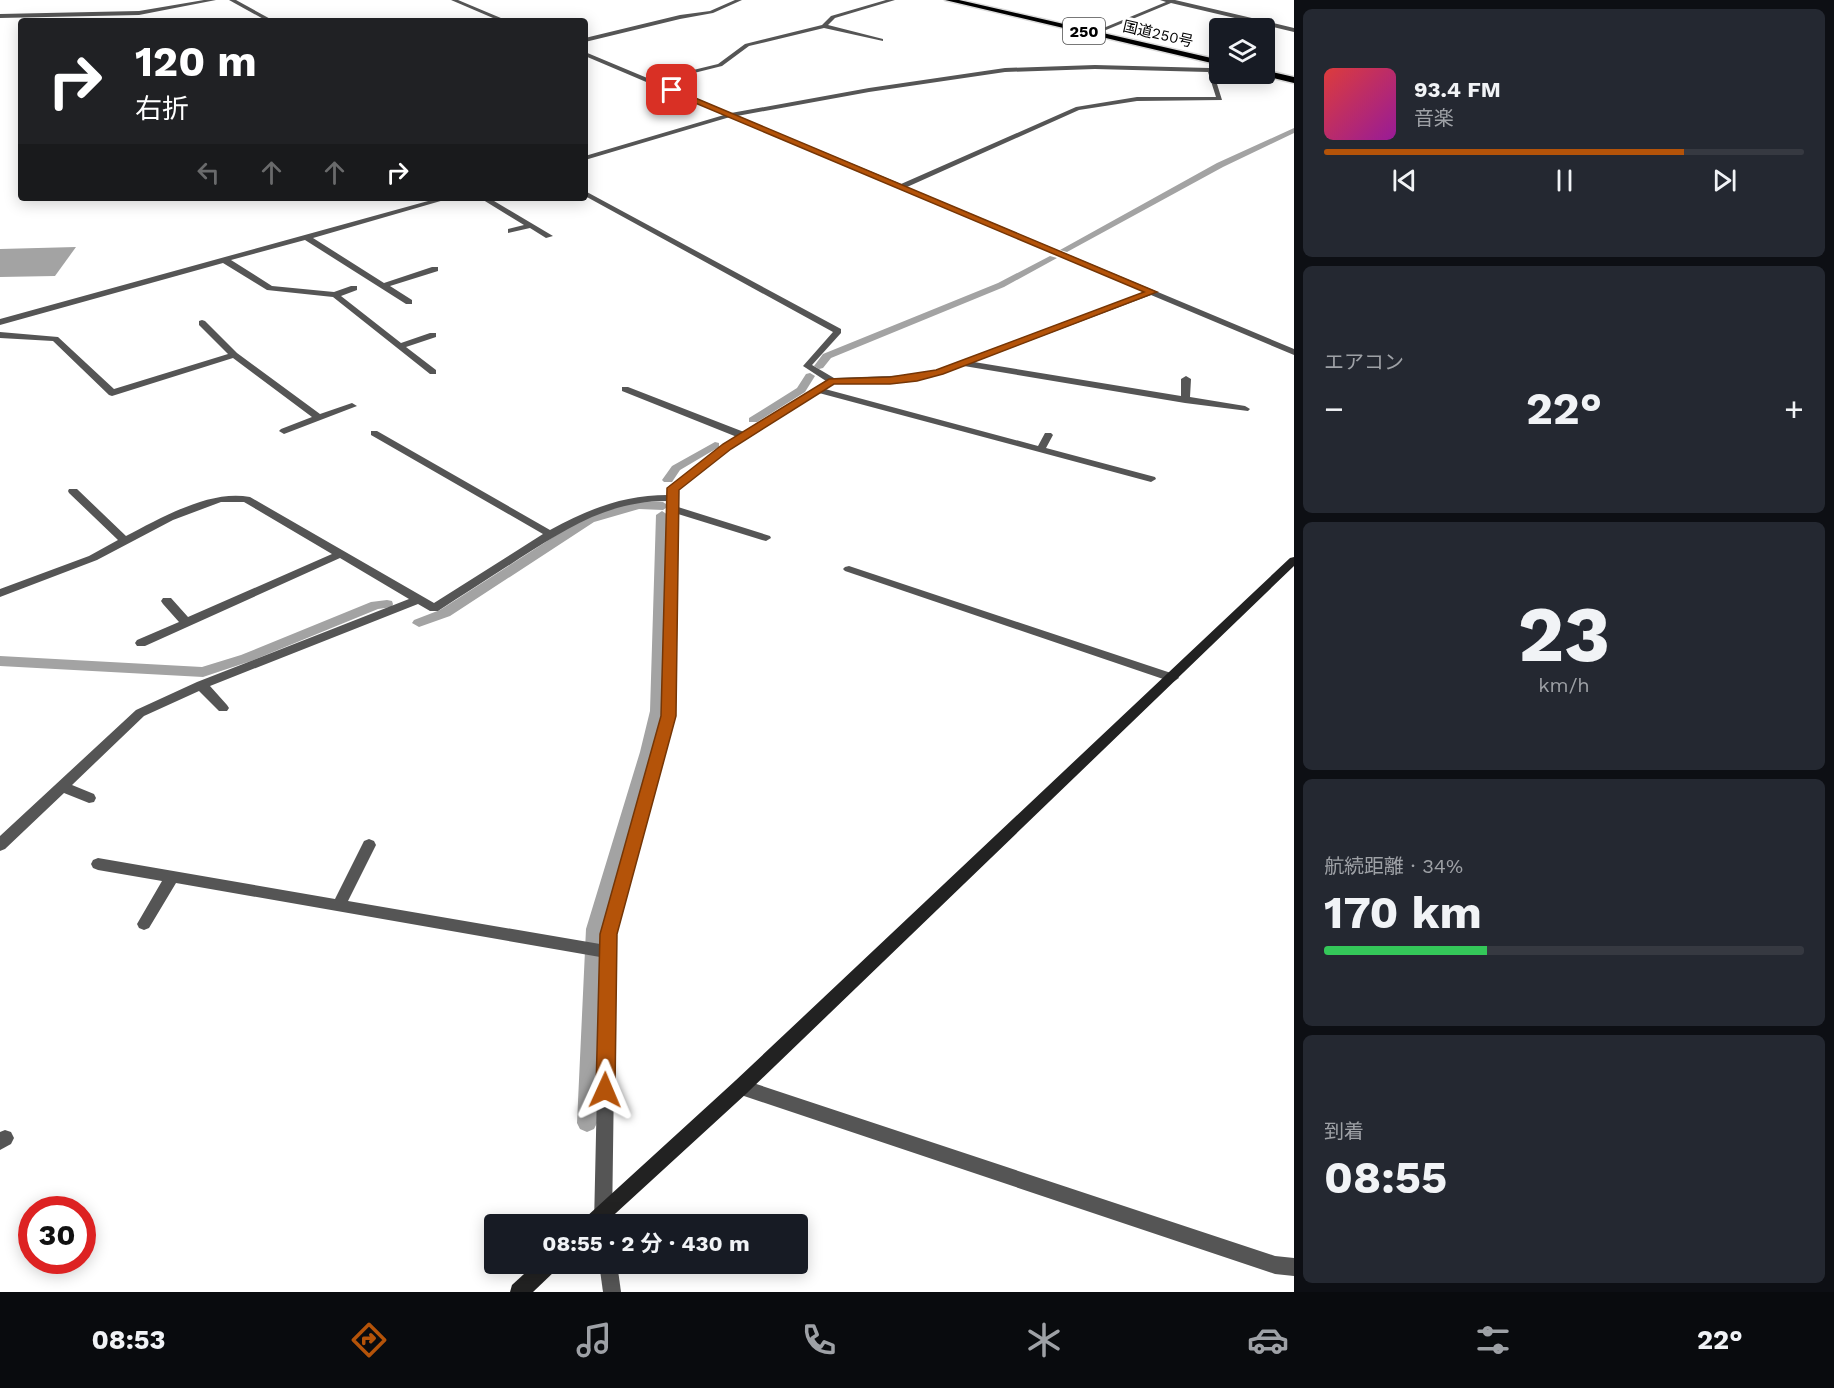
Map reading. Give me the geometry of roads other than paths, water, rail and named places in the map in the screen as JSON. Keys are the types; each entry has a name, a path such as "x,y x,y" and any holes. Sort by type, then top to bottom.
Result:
{"highway":[{"name":"国道250号","path":"949,0 1209,61"},
{"name":"国道250号","path":"980,0 1209,52"},
{"path":"1275,68 1294,72"},
{"path":"1275,76 1294,80"}],"street":[{"path":"0,16 139,13 213,0"},
{"path":"232,0 265,18"},
{"path":"454,0 499,18"},
{"path":"588,39 680,17 711,12 739,0"},
{"path":"824,26 833,17 892,0"},
{"path":"1164,0 1294,30"},
{"path":"1104,28 1174,1"},
{"path":"652,82 720,65 747,45 824,26 881,40"},
{"path":"588,55 1294,352"},
{"path":"588,157 730,115 869,90 1005,70 1095,67 1209,70"},
{"path":"900,187 1078,108 1137,99 1220,99 1215,84"},
{"path":"588,195 838,331 807,366 832,381"},
{"path":"0,322 437,201"},
{"path":"489,201 549,236"},
{"path":"511,231 531,225"},
{"path":"308,238 409,302"},
{"path":"226,261 270,288 335,295 354,288"},
{"path":"383,286 435,269"},
{"path":"599,1214 608,934 668,716 673,488 744,436 832,381 917,378 1152,292"},
{"path":"335,295 433,372"},
{"path":"202,323 234,355 318,417"},
{"path":"0,335 55,339 112,393 234,355"},
{"path":"400,346 434,335"},
{"path":"964,362 1245,409"},
{"path":"1185,400 1186,380"},
{"path":"625,389 744,436"},
{"path":"817,390 1151,479"},
{"path":"284,431 352,406"},
{"path":"374,433 550,534"},
{"path":"1041,449 1048,435"},
{"path":"73,491 125,541"},
{"path":"0,593 93,558 169,518 220,499 246,499 434,608 574,519 616,504 652,497 766,538"},
{"path":"141,642 341,554"},
{"path":"605,1214 1173,678 1294,560"},
{"path":"849,569 1173,678"},
{"path":"0,845 140,713 201,685 419,599"},
{"path":"167,601 186,622"},
{"path":"201,685 223,708"},
{"path":"62,787 89,798"},
{"path":"339,905 369,845"},
{"path":"98,864 608,952"},
{"path":"144,924 172,877"},
{"path":"741,1087 1275,1265 1294,1267"},
{"path":"519,1292 538,1274"},
{"path":"610,1274 612,1292"}],"waterway":[{"path":"1064,250 1220,165 1294,130"},
{"path":"819,366 827,356 1001,285 1053,258"},
{"path":"753,420 801,390 810,376"},
{"path":"668,480 676,468 715,445"},
{"path":"419,623 445,613 590,519 638,505 663,506"},
{"path":"587,1123 594,929 657,711 662,515"},
{"path":"0,661 203,672 246,658 376,605 387,604"}]}
